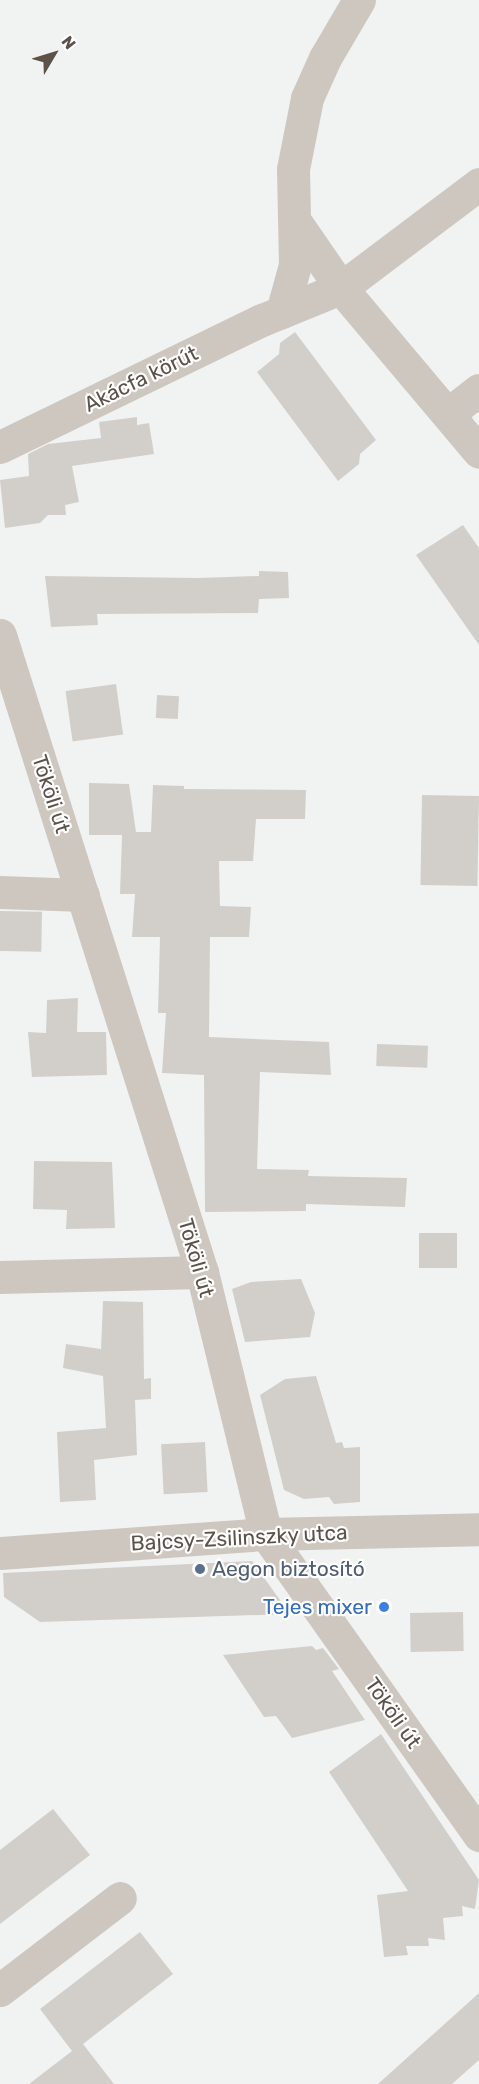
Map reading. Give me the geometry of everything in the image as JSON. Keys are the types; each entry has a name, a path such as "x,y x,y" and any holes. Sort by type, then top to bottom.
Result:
{"street":[{"path":"282,312 295,265 297,224 293,170 307,98 325,58 360,0"},
{"name":"Akácfa körút","path":"0,447 282,312 341,288 479,184"},
{"path":"297,224 341,288 479,452"},
{"path":"448,414 479,390"},
{"name":"Tököli út","path":"0,635 202,1272 266,1534 479,1835"},
{"path":"0,891 83,895"},
{"path":"0,1277 202,1272"},
{"name":"Bajcsy-Zsilinszky utca","path":"0,1553 266,1534 479,1529"},
{"path":"0,1990 120,1898"}],"building":[{"path":"295,332 376,440 360,454 359,464 338,481 257,372 279,354 280,343"},
{"path":"137,417 137,425 149,423 154,454 72,466 79,502 65,505 66,515 48,515 40,523 5,528 0,480 29,476 28,454 48,444 101,438 99,422"},
{"path":"463,525 479,548 479,645 416,555"},
{"path":"259,571 288,572 289,598 259,599 258,613 97,614 98,625 51,627 45,576 198,578 259,576"},
{"path":"116,684 123,735 73,742 65,691"},
{"path":"157,695 179,696 178,719 156,718"},
{"path":"89,783 129,784 136,832 151,832 153,785 184,786 184,789 306,790 305,819 256,819 253,861 219,861 220,906 251,907 249,937 210,937 209,1037 329,1042 331,1075 260,1072 257,1169 309,1170 308,1176 407,1178 405,1207 306,1204 306,1211 205,1212 204,1075 162,1073 166,1013 158,1013 160,937 132,937 135,894 120,894 122,835 89,835"},
{"path":"422,795 479,796 477,886 420,885"},
{"path":"0,911 42,912 41,952 0,951"},
{"path":"78,998 77,1032 106,1032 107,1075 32,1077 28,1032 46,1033 47,1000"},
{"path":"377,1044 428,1046 427,1068 376,1066"},
{"path":"34,1161 112,1162 115,1228 66,1229 67,1210 33,1209"},
{"path":"419,1233 457,1233 457,1268 419,1268"},
{"path":"301,1279 315,1313 310,1337 245,1342 232,1289 251,1282"},
{"path":"103,1301 143,1302 144,1379 151,1378 151,1399 135,1400 137,1455 94,1460 96,1500 60,1502 57,1432 106,1428 103,1376 63,1368 66,1344 101,1349"},
{"path":"316,1376 336,1443 342,1442 344,1448 360,1447 360,1502 334,1504 329,1497 304,1499 284,1490 260,1395 285,1379"},
{"path":"205,1442 208,1492 164,1494 161,1444"},
{"path":"252,1561 290,1614 40,1622 4,1597 3,1573"},
{"path":"463,1612 464,1651 411,1652 410,1613"},
{"path":"312,1646 316,1650 323,1648 339,1669 332,1671 365,1720 292,1738 276,1716 264,1717 223,1655"},
{"path":"381,1734 479,1880 475,1909 462,1906 463,1916 443,1918 445,1940 428,1938 429,1946 406,1946 408,1955 384,1957 377,1895 408,1891 329,1772"},
{"path":"53,1809 90,1855 0,1924 0,1850"},
{"path":"140,1932 173,1974 83,2044 114,2084 29,2084 72,2051 40,2009"},
{"path":"479,1993 479,2060 452,2084 378,2084"}],"place":[{"name":"Aegon biztosító","path":"200,1569"},
{"name":"Tejes mixer","path":"384,1607"}]}
